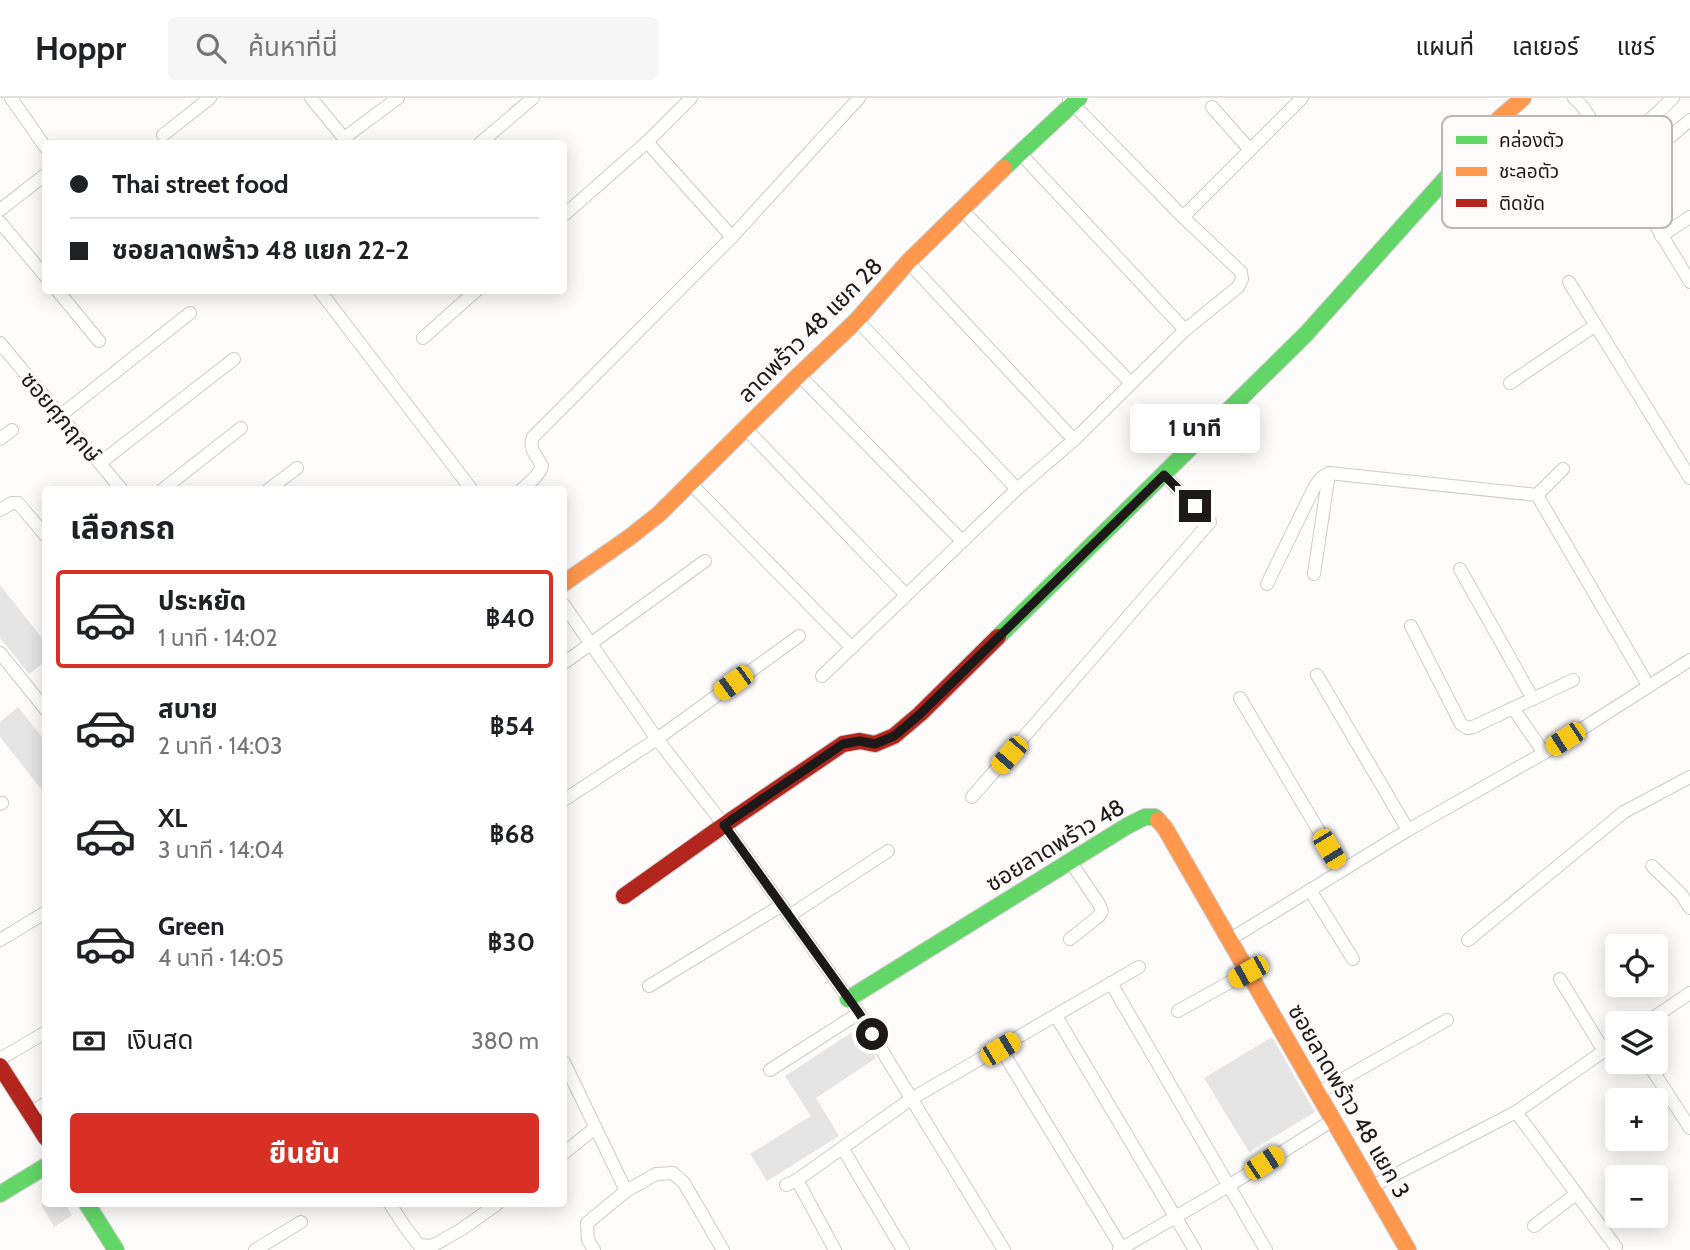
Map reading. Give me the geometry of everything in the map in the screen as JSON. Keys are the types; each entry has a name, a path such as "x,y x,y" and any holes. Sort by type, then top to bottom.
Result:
{"street":[{"path":"11,98 42,142"},
{"path":"163,135 210,98"},
{"path":"311,98 345,140"},
{"path":"347,140 398,98"},
{"path":"484,140 533,98"},
{"path":"567,212 647,142 691,98"},
{"path":"526,486 539,474 542,466 531,448 533,437 732,237 859,98"},
{"path":"1183,218 1302,98"},
{"path":"1502,116 1523,98"},
{"path":"1574,98 1589,116"},
{"path":"1654,116 1673,98"},
{"path":"822,676 1017,489 1074,440 1185,330 1238,287 1242,279 1241,272 1183,218 1073,100"},
{"name":"ลาดพร้าว 48 แยก 28","path":"567,581 647,524 857,320 908,262 1073,100"},
{"path":"1212,107 1250,150"},
{"path":"1672,135 1690,120"},
{"path":"647,142 732,237"},
{"path":"1020,153 1185,330"},
{"path":"0,210 42,177"},
{"path":"624,896 843,744 860,741 875,744 894,736 920,714 1307,334 1442,183"},
{"path":"961,209 1131,383"},
{"path":"1661,236 1690,217"},
{"path":"0,222 42,272"},
{"path":"1656,228 1690,282"},
{"path":"908,262 1074,440"},
{"path":"1569,282 1690,478"},
{"path":"60,294 99,341"},
{"path":"322,294 469,486"},
{"path":"423,338 472,294"},
{"path":"61,415 190,313"},
{"path":"857,320 1017,489"},
{"path":"1510,383 1596,325"},
{"name":"ซอยศุภฤกษ์","path":"0,344 119,486"},
{"path":"100,463 234,359"},
{"path":"799,375 962,541"},
{"path":"167,486 241,428"},
{"path":"745,428 906,595"},
{"path":"0,439 12,430"},
{"path":"273,486 297,468"},
{"path":"1537,495 1563,469"},
{"path":"1267,584 1315,486 1329,473 1537,495"},
{"path":"1314,575 1329,473"},
{"path":"972,797 1210,522 1164,475"},
{"path":"690,483 852,648"},
{"path":"1537,495 1648,685"},
{"path":"0,510 12,502 18,503 42,531"},
{"path":"567,661 705,561"},
{"path":"1460,569 1533,699"},
{"path":"567,608 657,739 724,825 859,1013 1004,1250"},
{"path":"1411,626 1461,724 1467,728 1573,680"},
{"path":"567,798 657,739 799,636"},
{"path":"0,653 42,705"},
{"path":"1228,940 1408,830 1544,753 1690,660"},
{"path":"1317,676 1408,830"},
{"path":"1240,698 1342,870"},
{"path":"1513,708 1544,753"},
{"path":"1468,940 1624,812 1690,777"},
{"name":"ซอยลาดพร้าว 48","path":"848,999 1145,817 1155,817 1165,828 1228,940"},
{"path":"649,986 888,851"},
{"path":"1070,861 1102,911 1100,916 1070,939"},
{"path":"1652,866 1681,894 1690,908"},
{"path":"1310,890 1353,959"},
{"path":"0,940 42,914"},
{"name":"ซอยลาดพร้าว 48 แยก 3","path":"1228,940 1408,1250"},
{"path":"835,1250 792,1182 843,1149 911,1099 1139,967"},
{"path":"1178,1011 1248,972"},
{"path":"1373,1186 1516,1112 1604,1051 1560,979"},
{"path":"1111,983 1266,1250"},
{"path":"1663,1011 1690,993"},
{"path":"770,1070 859,1013"},
{"path":"1056,1016 1195,1250"},
{"path":"1318,1093 1447,1020"},
{"path":"0,1059 42,1034"},
{"path":"1000,1049 1121,1249 1333,1120"},
{"path":"0,1066 42,1132"},
{"path":"567,1068 626,1191"},
{"path":"1655,1074 1690,1128"},
{"path":"30,1113 42,1106"},
{"path":"1516,1112 1615,1247"},
{"path":"567,1151 596,1128"},
{"path":"843,1149 903,1250"},
{"path":"0,1194 42,1168"},
{"path":"594,1250 588,1240 587,1223 626,1191 656,1174 674,1173 684,1183 723,1250"},
{"path":"1534,1226 1576,1194"},
{"path":"92,1207 115,1250"},
{"path":"392,1207 419,1245 432,1246 493,1207"},
{"path":"255,1250 302,1223"}],"building":[{"path":"0,585 42,638 42,664 29,674 0,638"},
{"path":"18,707 42,737 42,790 0,737 0,722"},
{"path":"858,1028 876,1058 816,1098 839,1136 767,1181 750,1154 811,1116 785,1076"},
{"path":"1272,1037 1315,1112 1249,1152 1204,1078"},
{"path":"43,1207 67,1207 72,1215 54,1227"}],"traffic: fast":[{"path":"1004,168 1079,98"},
{"path":"998,637 1306,334 1442,183"},
{"path":"848,999 1127,826 1145,817 1155,817 1158,820"},
{"path":"0,1194 42,1168"},
{"path":"89,1207 116,1250"}],"traffic: slow":[{"path":"1502,116 1523,98"},
{"path":"567,581 659,514 857,320 908,262 1004,168"},
{"path":"1158,820 1408,1250"}],"traffic: jam":[{"path":"624,896 843,744 860,741 875,744 894,736 998,637"},
{"path":"0,1066 42,1132"}],"route":[{"path":"872,1034 724,825 843,744 860,741 875,744 894,736 920,714 1164,475 1195,506"}]}
